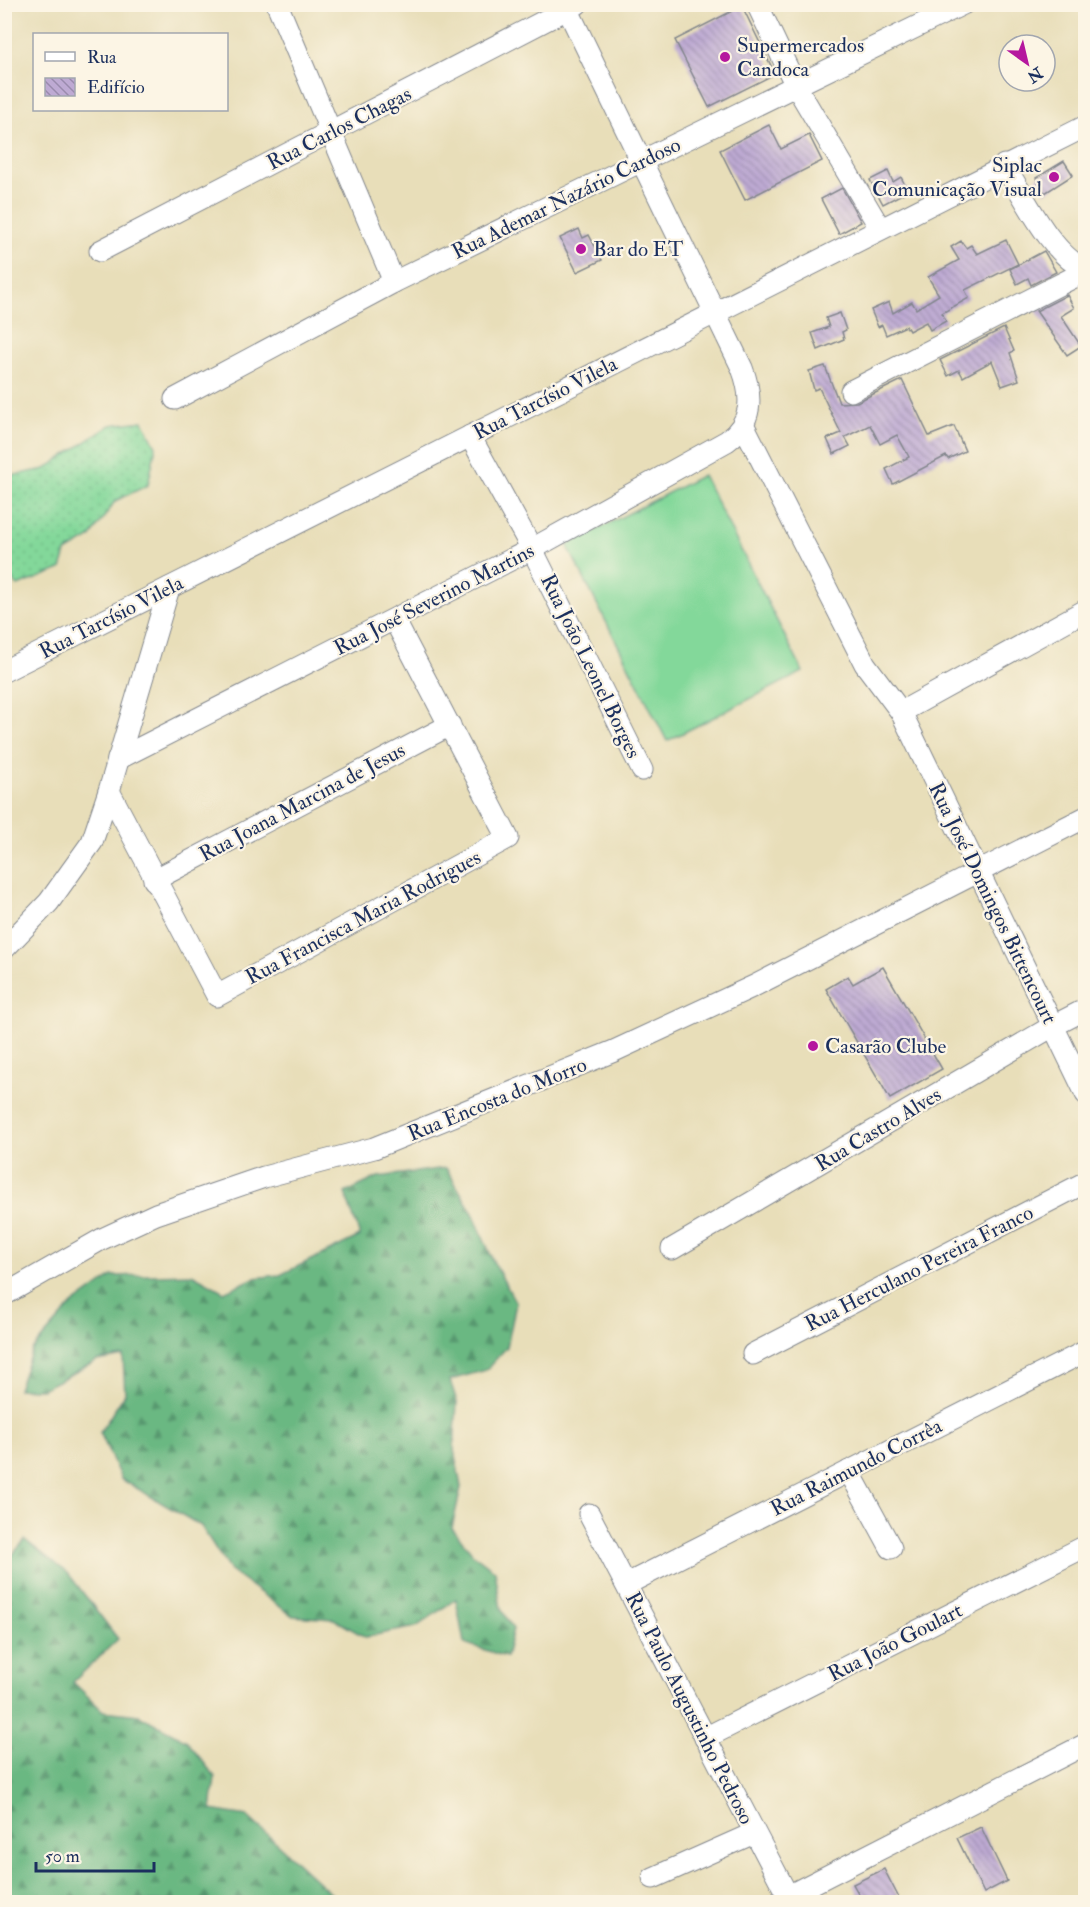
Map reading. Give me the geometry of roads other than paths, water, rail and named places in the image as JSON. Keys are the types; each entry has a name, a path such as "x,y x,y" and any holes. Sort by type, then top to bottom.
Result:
{"street":[{"path":"277,4 394,282"},
{"path":"757,4 795,86 880,228"},
{"name":"Rua Ademar Nazário Cardoso","path":"175,399 394,282 963,4"},
{"path":"570,6 747,382 750,399 744,426"},
{"name":"Rua Carlos Chagas","path":"100,251 570,6"},
{"name":"Rua Tarcísio Vilela","path":"4,671 1004,165 1086,126"},
{"path":"1004,165 1054,243 1075,265 1086,270"},
{"path":"851,391 1086,270"},
{"name":"Rua José Severino Martins","path":"118,759 395,621 532,549 726,441 744,426"},
{"name":"Rua José Domingos Bittencourt","path":"744,426 865,664 901,712 1086,1094"},
{"name":"Rua João Leonel Borges","path":"470,436 532,549 642,770"},
{"path":"4,949 29,926 92,842 169,588"},
{"path":"901,712 1086,609"},
{"path":"395,621 450,725"},
{"name":"Rua Francisca Maria Rodrigues","path":"154,880 217,996 508,838 450,725"},
{"name":"Rua Joana Marcina de Jesus","path":"154,880 450,725"},
{"path":"109,791 154,880"},
{"name":"Rua Encosta do Morro","path":"4,1295 102,1239 156,1214 264,1177 374,1148 614,1051 754,986 1086,816"},
{"name":"Rua Castro Alves","path":"672,1249 1053,1026 1086,1010"},
{"name":"Rua Herculano Pereira Franco","path":"753,1354 1086,1182"},
{"name":"Rua Raimundo Corrêa","path":"627,1584 1086,1351"},
{"path":"849,1471 891,1548"},
{"name":"Rua Paulo Augustinho Pedroso","path":"589,1514 789,1899"},
{"name":"Rua João Goulart","path":"705,1737 1086,1546"},
{"path":"789,1899 1086,1744"},
{"path":"653,1878 754,1833"}],"place":[{"name":"Supermercados Candoca","path":"725,57"},
{"name":"Siplac Comunicação Visual","path":"1054,177"},
{"name":"Bar do ET","path":"581,249"},
{"name":"Casarão Clube","path":"813,1046"}]}
